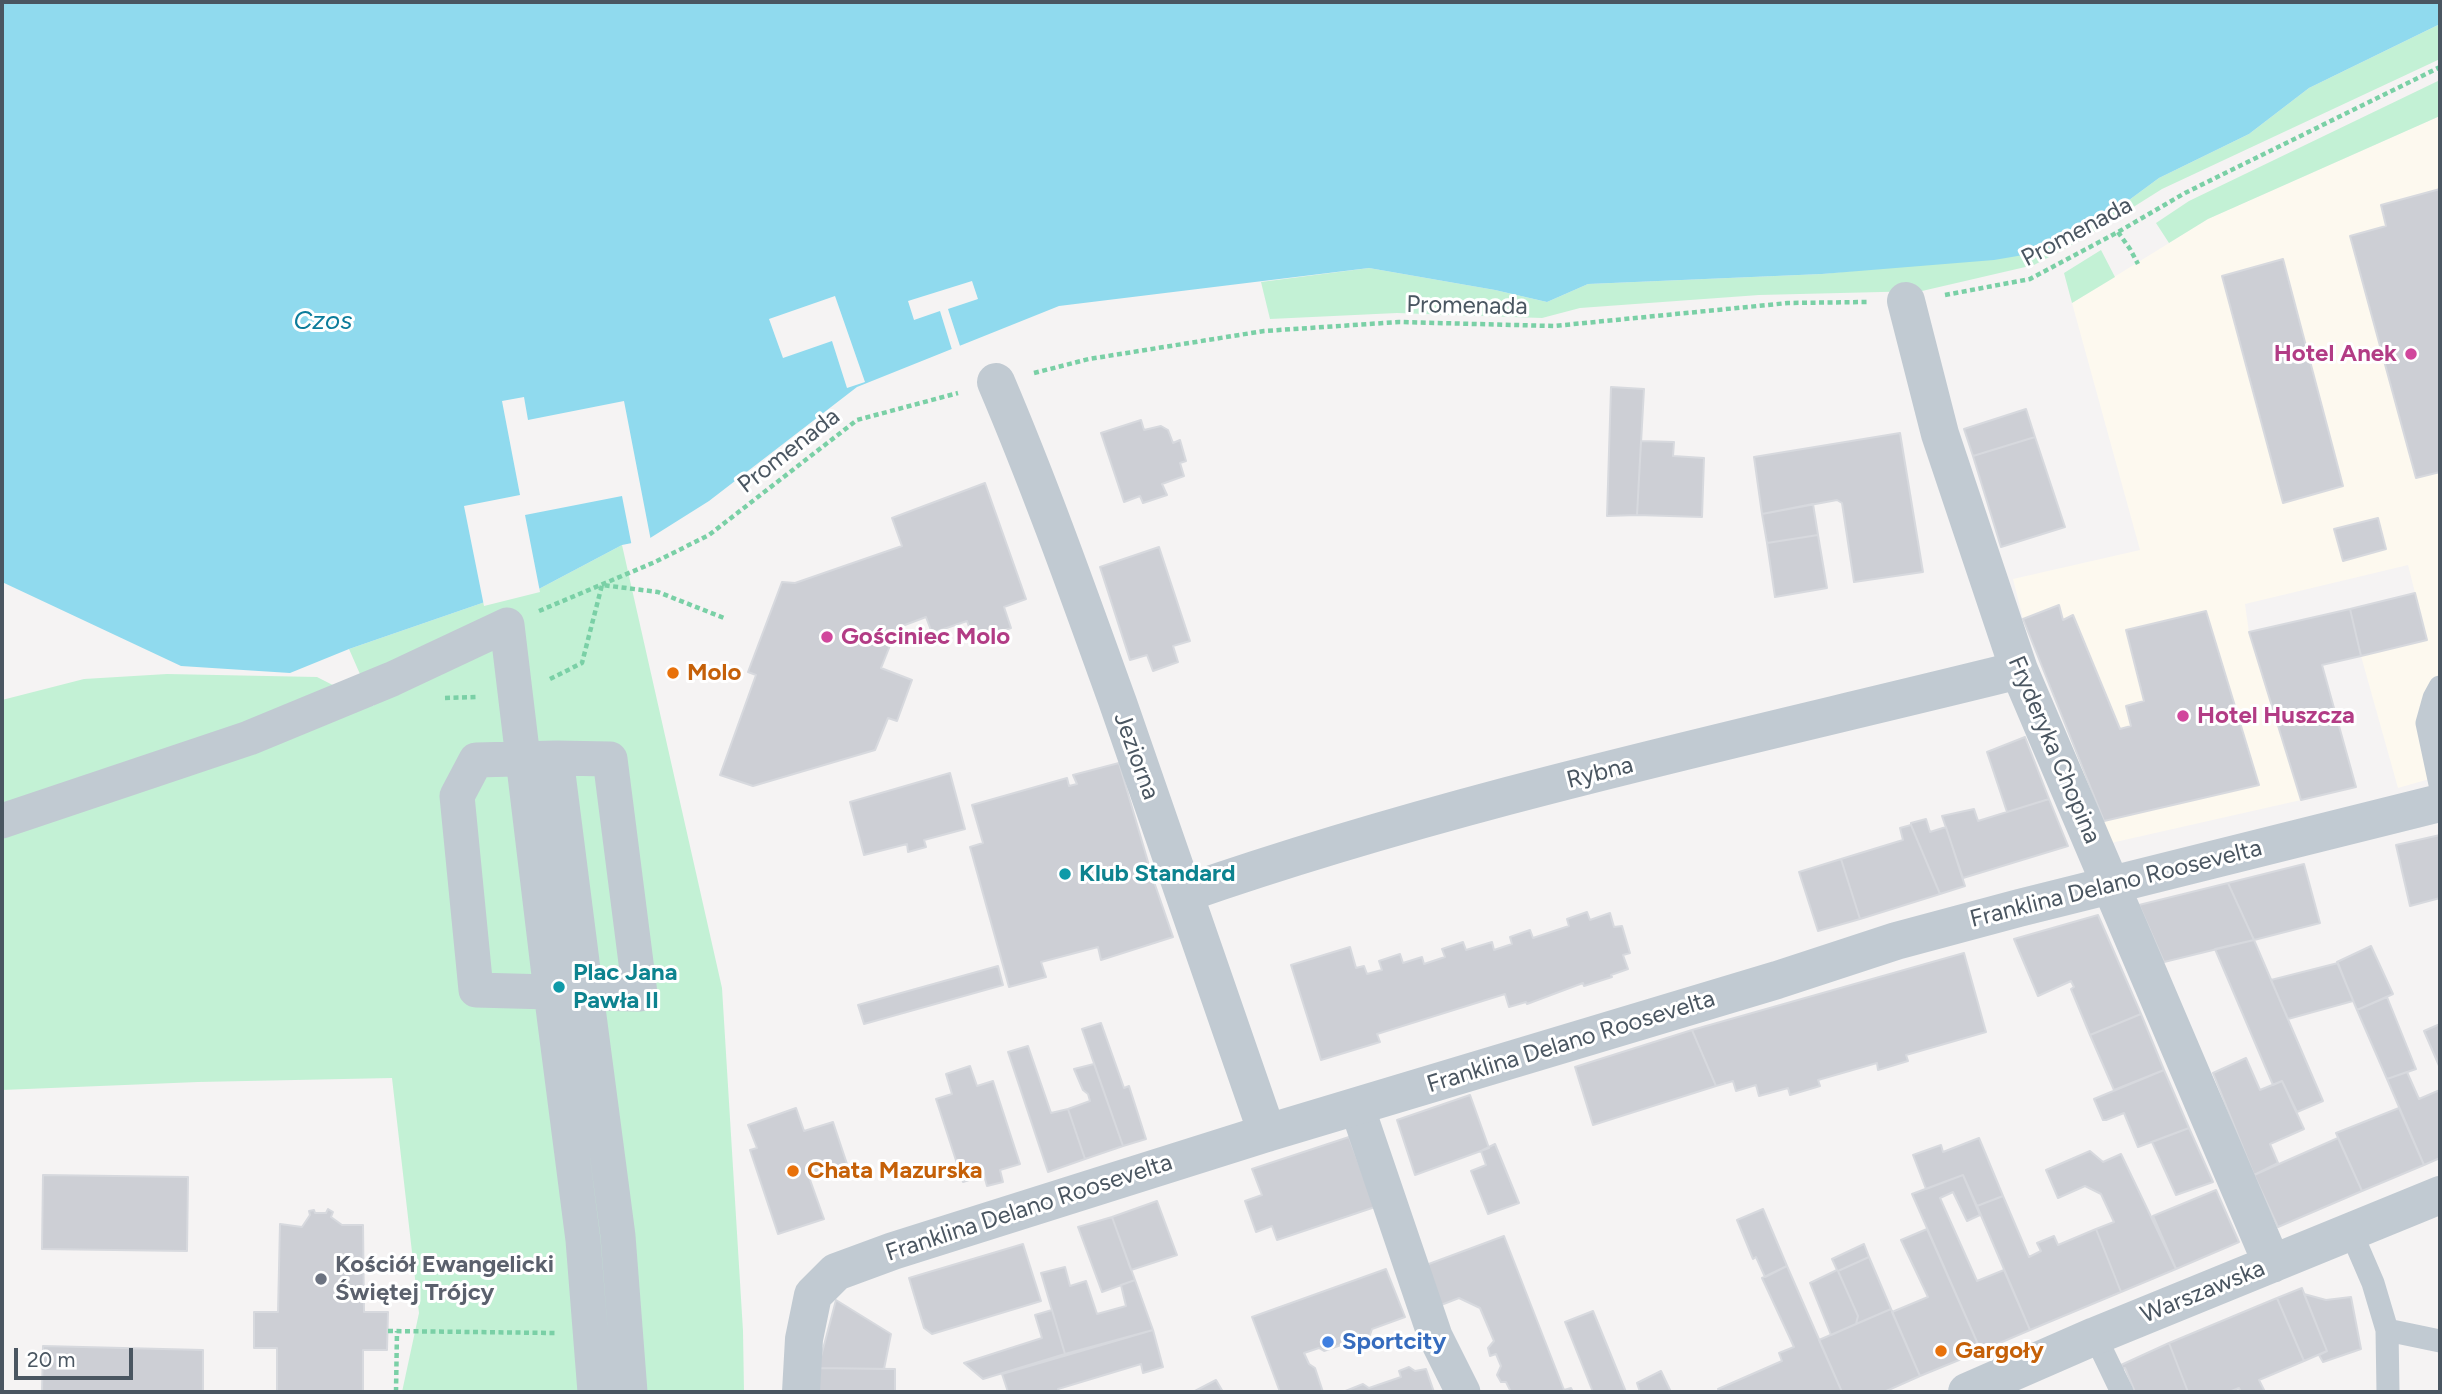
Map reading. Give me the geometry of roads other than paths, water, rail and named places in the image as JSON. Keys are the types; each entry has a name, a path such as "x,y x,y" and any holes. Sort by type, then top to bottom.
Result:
{"street":[{"name":"Fryderyka Chopina","path":"1906,301 1940,434 2019,670 2272,1264"},
{"name":"Jeziorna","path":"996,382 1085,609 1186,893 1267,1133"},
{"path":"2,821 249,738 392,679 507,625 583,1240 595,1392"},
{"name":"Rybna","path":"1186,893 1264,866 1521,793 2019,670"},
{"path":"556,758 618,1236 630,1392"},
{"path":"522,759 610,759 640,994 476,990 457,796 476,760 522,759"},
{"name":"Franklina Delano Roosevelta","path":"801,1392 804,1339 813,1294 836,1272 906,1247 1267,1133 1777,980 1896,941 2440,803"},
{"path":"1357,1107 1435,1336 1463,1392"},
{"name":"Warszawska","path":"1967,1392 2095,1336 2440,1195"}],"lane":[{"path":"2440,687 2427,723 2440,784"},
{"path":"2351,1232 2373,1283 2387,1330 2388,1392"},
{"path":"2387,1330 2440,1341"},
{"path":"2095,1336 2122,1392"}],"water":[{"name":"Czos","path":"2,2 2440,2 2440,24 2309,88 2249,134 2159,178 2125,203 2041,252 1994,260 1822,274 1588,284 1547,302 1369,268 1059,306 857,387 709,501 647,540 622,545 535,591 485,602 349,649 290,673 181,666 2,582"}],"place":[{"name":"Hotel Anek","path":"2411,354"},
{"name":"Gościniec Molo","path":"827,637"},
{"name":"Molo","path":"673,673"},
{"name":"Hotel Huszcza","path":"2183,716"},
{"name":"Klub Standard","path":"1065,874"},
{"name":"Plac Jana Pawła II","path":"559,987"},
{"name":"Chata Mazurska","path":"793,1171"},
{"name":"Kościół Ewangelicki Świętej Trójcy","path":"321,1279"},
{"name":"Sportcity","path":"1328,1342"},
{"name":"Gargoły","path":"1941,1351"}]}
